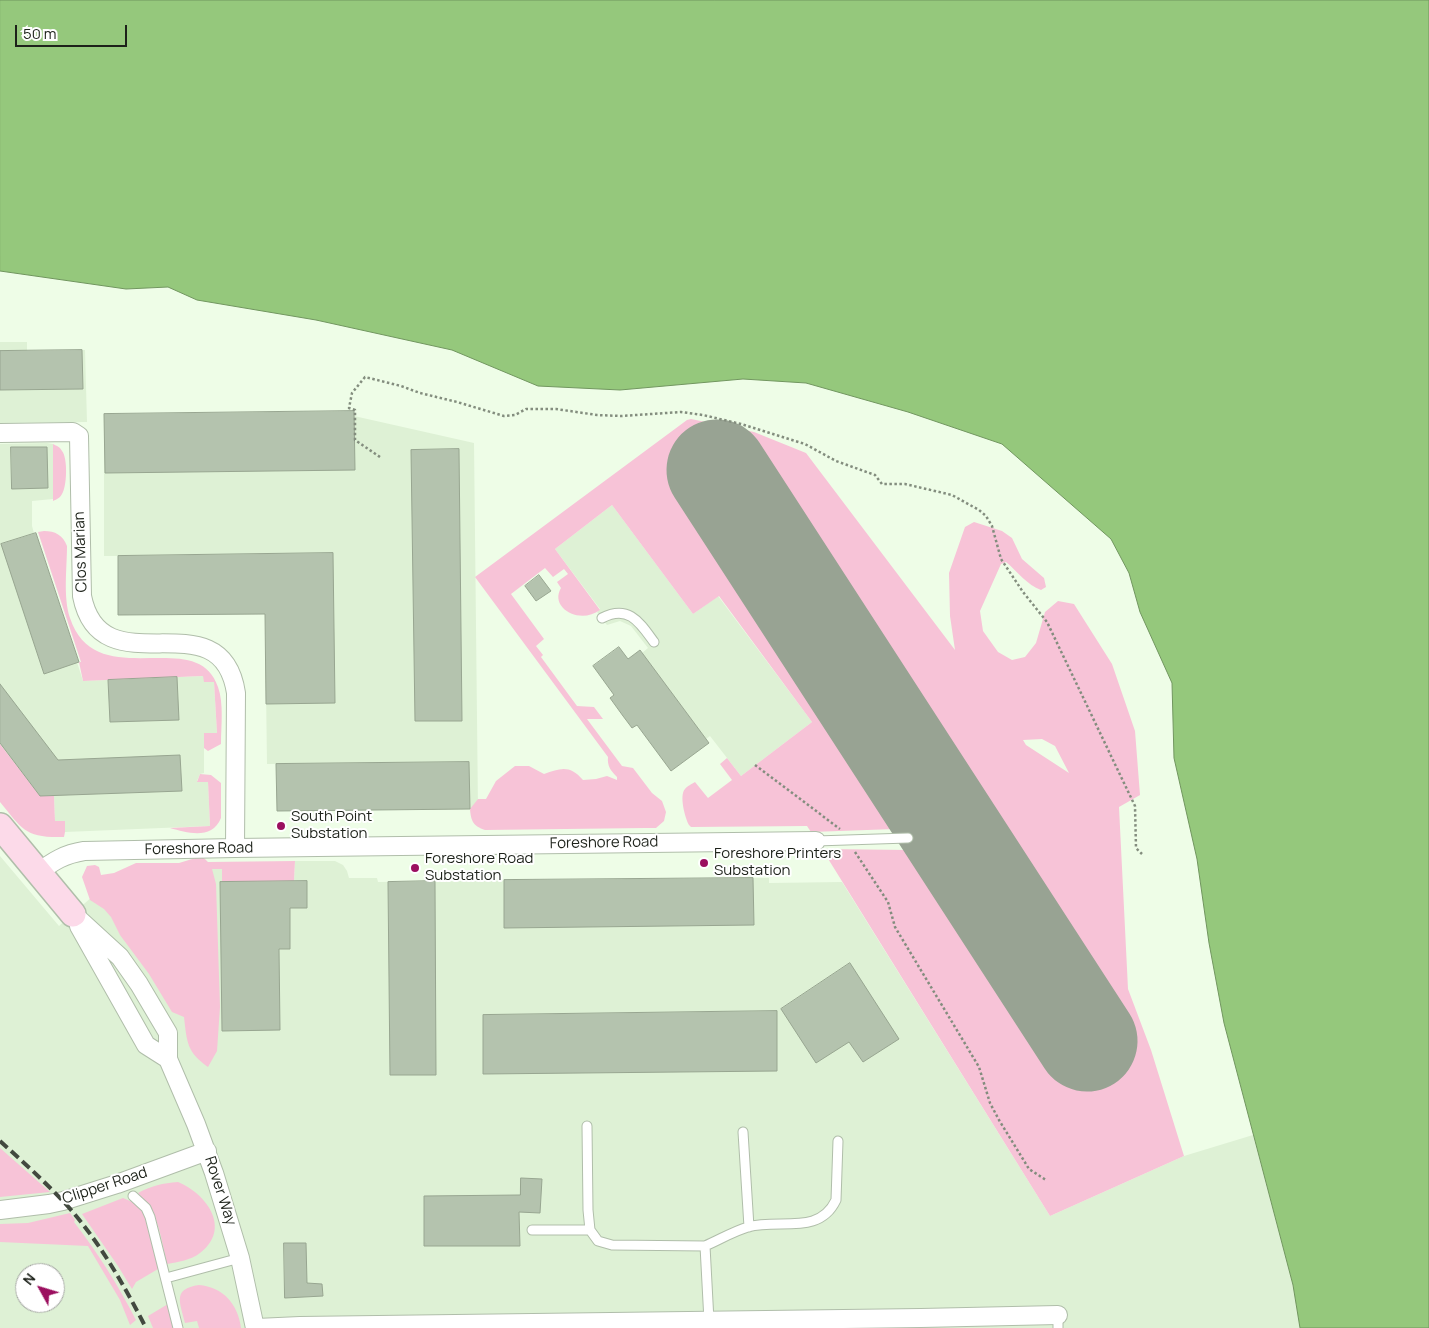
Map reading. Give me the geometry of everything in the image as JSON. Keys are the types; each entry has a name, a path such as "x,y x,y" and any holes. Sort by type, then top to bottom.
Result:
{"street":[{"name":"Clos Marian","path":"0,433 74,432 79,436 82,596 87,615 98,630 106,636 123,642 183,643 203,647 219,658 231,672 236,693 234,848"},
{"path":"0,826 73,914 120,957 139,984 168,1033 168,1059"},
{"name":"Foreshore Road","path":"38,873 58,858 69,853 84,851 816,841"},
{"path":"73,914 102,969 146,1044 168,1059"},
{"name":"Rover Way","path":"168,1059 207,1151 240,1258 256,1328"},
{"name":"Clipper Road","path":"0,1210 39,1206 63,1201 117,1184 207,1151"},
{"path":"256,1328 709,1321 740,1324 1058,1322"}],"lane":[{"path":"602,618 619,612 628,615 636,619 654,642"},
{"path":"816,841 908,838"},
{"path":"587,1126 590,1230 598,1241 612,1246 705,1246 749,1227 820,1220 832,1209 836,1200 838,1141"},
{"path":"742,1132 749,1227"},
{"path":"133,1196 146,1208 150,1217 178,1328"},
{"path":"532,1230 590,1230"},
{"path":"705,1246 709,1321"},
{"path":"166,1278 240,1258"}],"path":[{"path":"380,457 355,440 355,410 349,408 352,393 365,378 401,386 504,416 515,415 526,409 556,409 597,415 621,416 680,412 703,415 748,426 805,444 836,461 874,475 882,484 905,484 952,495 986,516 992,526 1001,558 1023,592 1047,622 1135,806 1136,848 1142,854"},
{"path":"755,766 840,828 888,902 895,927 979,1067 990,1103 999,1120 1029,1169 1046,1180"}],"shaded area":[{"path":"0,0 1429,0 1429,1328 1300,1328 1293,1285 1224,1023 1209,943 1197,859 1174,758 1172,683 1140,612 1129,573 1111,539 1002,444 908,412 806,383 743,379 620,390 538,386 452,350 316,320 197,300 168,287 126,289 0,271"},
{"path":"0,342 27,342 27,351 85,350 87,422 0,423"},
{"path":"354,411 354,416 474,443 478,809 277,811 276,764 267,764 265,614 118,615 118,556 104,556 104,414"},
{"path":"691,419 754,432 806,453 955,650 950,616 949,573 965,527 974,522 1002,531 1012,538 1022,559 1044,578 1046,587 1041,590 1036,588 1006,562 1001,564 980,611 983,631 998,652 1012,660 1025,657 1036,643 1045,612 1058,601 1074,604 1112,664 1135,731 1140,795 1119,807 1128,989 1151,1050 1184,1156 1050,1216 822,849 908,850 895,829 811,832 807,826 691,827 689,825 684,812 683,801 683,792 687,787 695,782 708,798 732,780 720,764 727,758 741,776 812,722 719,596 693,614 612,505 555,549 600,610 584,616 568,612 563,608 559,602 558,595 561,588 557,582 568,574 564,569 553,577 545,568 511,594 544,639 536,646 543,655 541,657 577,706 594,707 603,719 587,719 622,766 633,768 652,793 662,801 666,812 664,821 656,828 485,830 473,822 470,809 478,799 486,799 496,781 515,766 529,766 544,774 565,769 574,772 583,780 607,776 617,780 609,766 608,757 475,577 687,420","holes":["1042,739 1055,746 1069,773 1026,745 1023,740"]},
{"path":"0,444 53,444 53,499 32,501 32,526 34,533 36,533 83,681 204,676 214,682 217,733 204,734 204,773 200,774 197,781 208,781 210,826 65,832 65,821 55,821 54,796 40,796 0,744"},
{"path":"53,444 60,448 64,455 66,472 64,490 53,501"},
{"path":"612,505 693,614 718,596 812,722 741,776 710,736 706,739 642,653 648,648 631,626 620,621 607,625 597,612 600,609 555,549"},
{"path":"44,531 58,534 67,546 66,592 68,610 70,618 83,641 101,653 123,657 169,658 190,661 207,669 218,687 220,694 222,708 221,744 208,751 204,748 204,733 217,733 214,682 204,682 203,676 83,681 79,662 81,662 38,532"},
{"path":"0,744 40,796 54,796 55,821 65,821 64,837 33,834 20,826 0,802"},
{"path":"200,774 211,775 221,783 221,818 212,830 206,832 192,833 170,828 210,826 208,782 197,782"},
{"path":"0,856 59,926 102,888 222,868 222,881 294,881 295,861 335,861 343,865 349,878 377,878 378,882 769,878 769,883 842,882 1050,1216 1184,1156 1253,1135 1293,1285 1300,1328 0,1328"},
{"path":"202,856 208,862 295,861 294,881 222,882 222,869 212,869 216,884 220,1007 217,1051 208,1067 196,1057 189,1046 184,1017 172,1012 149,974 120,935 111,917 104,909 90,900 82,877 87,866 95,865 99,867 101,875 114,873 136,863 179,863"},
{"path":"0,1148 50,1192 0,1197"},
{"path":"178,1182 189,1188 206,1203 215,1223 214,1233 209,1244 200,1253 184,1260 167,1264 161,1235 155,1218 138,1193 157,1185"},
{"path":"123,1198 137,1204 145,1213 159,1266 158,1269 136,1282 132,1289 82,1214"},
{"path":"70,1213 75,1220 74,1222 107,1270 136,1320 130,1325 120,1300 88,1246 0,1242 0,1224 28,1223"},
{"path":"199,1285 215,1289 228,1298 237,1311 241,1328 199,1328 197,1321 185,1323 180,1303 181,1293 190,1287"},
{"path":"168,1304 174,1328 153,1328 148,1316"}],"building":[{"path":"82,350 83,389 0,390 0,351"},
{"path":"354,411 355,470 105,473 104,414"},
{"path":"11,447 47,447 48,488 12,489"},
{"path":"459,449 462,721 415,721 411,450"},
{"path":"36,533 79,662 44,674 1,544"},
{"path":"333,553 335,703 266,704 265,614 118,615 118,556"},
{"path":"539,575 551,591 536,601 525,586"},
{"path":"619,647 628,659 640,650 709,743 671,771 637,725 632,728 623,716 610,698 614,695 593,666"},
{"path":"177,677 179,720 110,722 108,680"},
{"path":"0,684 58,760 180,755 182,791 40,796 0,743"},
{"path":"469,762 470,809 277,811 276,764"},
{"path":"753,878 754,925 504,928 504,880"},
{"path":"307,881 307,908 290,908 290,949 279,949 280,1030 222,1031 220,882"},
{"path":"435,881 436,1075 390,1075 388,882"},
{"path":"850,963 899,1039 863,1062 849,1042 816,1063 781,1009"},
{"path":"777,1011 777,1071 483,1074 483,1015"},
{"path":"521,1178 542,1179 540,1213 519,1212 520,1246 424,1246 424,1196 520,1195"},
{"path":"284,1243 306,1243 307,1283 322,1284 323,1296 285,1298"}],"runway":[{"path":"717,470 1087,1041"}],"railway":[{"path":"0,1141 54,1192 87,1229 119,1277 146,1328"}],"place":[{"name":"South Point Substation","path":"281,826"},
{"name":"Foreshore Printers Substation","path":"704,863"},
{"name":"Foreshore Road Substation","path":"415,868"}]}
